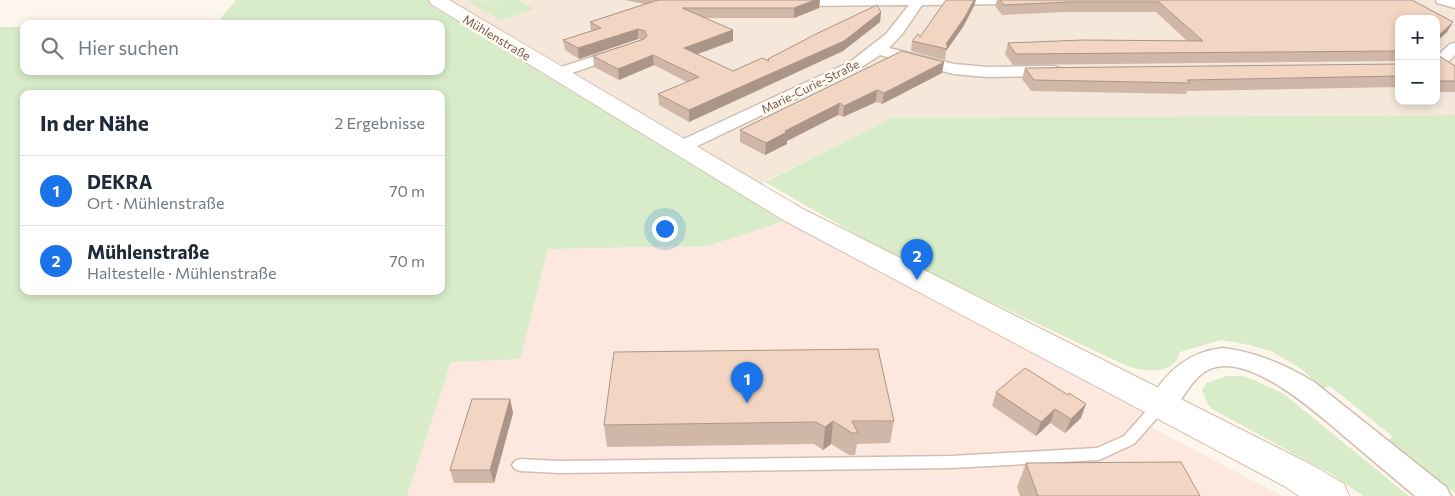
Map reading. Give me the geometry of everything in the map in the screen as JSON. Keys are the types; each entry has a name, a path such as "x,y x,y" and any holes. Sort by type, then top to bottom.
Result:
{"street":[{"name":"Mühlenstraße","path":"437,0 557,74 810,224 1299,476 1330,496"},
{"name":"Marie-Curie-Straße","path":"681,148 855,65 880,50 906,22 918,0"},
{"path":"775,2 1027,0"},
{"path":"1442,0 1455,4"},
{"path":"1440,62 1455,47"},
{"path":"557,74 630,48"},
{"path":"880,50 954,69 987,72 1073,71"},
{"path":"1161,404 1185,373 1198,363 1222,358 1257,364 1284,376 1305,389 1436,496"}],"lane":[{"path":"520,465 951,462 1099,454 1129,440 1161,404"}],"shaded area":[{"path":"448,0 1455,0 1455,115 892,118 758,185"},
{"path":"787,220 1161,409 1149,426 1282,496 407,496 451,362 520,358 548,249 708,246"}],"green space":[{"path":"236,0 428,0 787,220 708,246 548,249 520,359 451,362 407,496 0,496 0,27 20,27 20,75 445,75 445,20 219,20"},
{"path":"518,0 535,9 501,20 467,1"},
{"path":"1455,115 1455,493 1386,440 1393,437 1330,386 1324,388 1298,367 1273,352 1250,345 1221,340 1180,352 1172,365 1166,368 1151,371 1129,367 888,253 765,182 892,118"},
{"path":"1226,376 1242,376 1284,394 1409,496 1363,496 1333,475 1212,409 1202,390 1207,383"}],"building":[{"path":"658,0 815,0 794,8 682,8 733,30 684,48 733,71 762,58 769,61 768,59 816,34 877,5 881,12 844,41 689,110 658,94 699,77 653,55 618,69 593,56 644,39 647,36 645,31 638,29 578,48 563,40 601,28 590,22"},
{"path":"946,0 974,0 965,17 946,44 947,49 912,41 918,34 920,37"},
{"path":"1000,0 1412,0 1440,15 1395,15 1395,51 1016,54 1008,43 1083,40 1203,41 1159,2 1069,2 1004,5"},
{"path":"1440,15 1453,22 1440,34"},
{"path":"902,51 944,62 884,93 877,90 844,106 840,103 785,131 787,132 766,143 740,130"},
{"path":"1440,57 1455,66 1455,81 1440,81"},
{"path":"1395,64 1395,76 1187,80 1190,83 1034,80 1025,68"},
{"path":"878,349 894,421 852,421 858,433 852,433 833,421 825,427 816,422 604,425 614,352"},
{"path":"1025,368 1086,404 1071,419 1055,409 1041,422 996,392"},
{"path":"472,399 510,399 490,470 450,470"},
{"path":"1181,462 1200,496 1038,496 1026,463"}],"place":[{"name":"Mühlenstraße","path":"917,280"},
{"name":"DEKRA","path":"747,403"}]}
